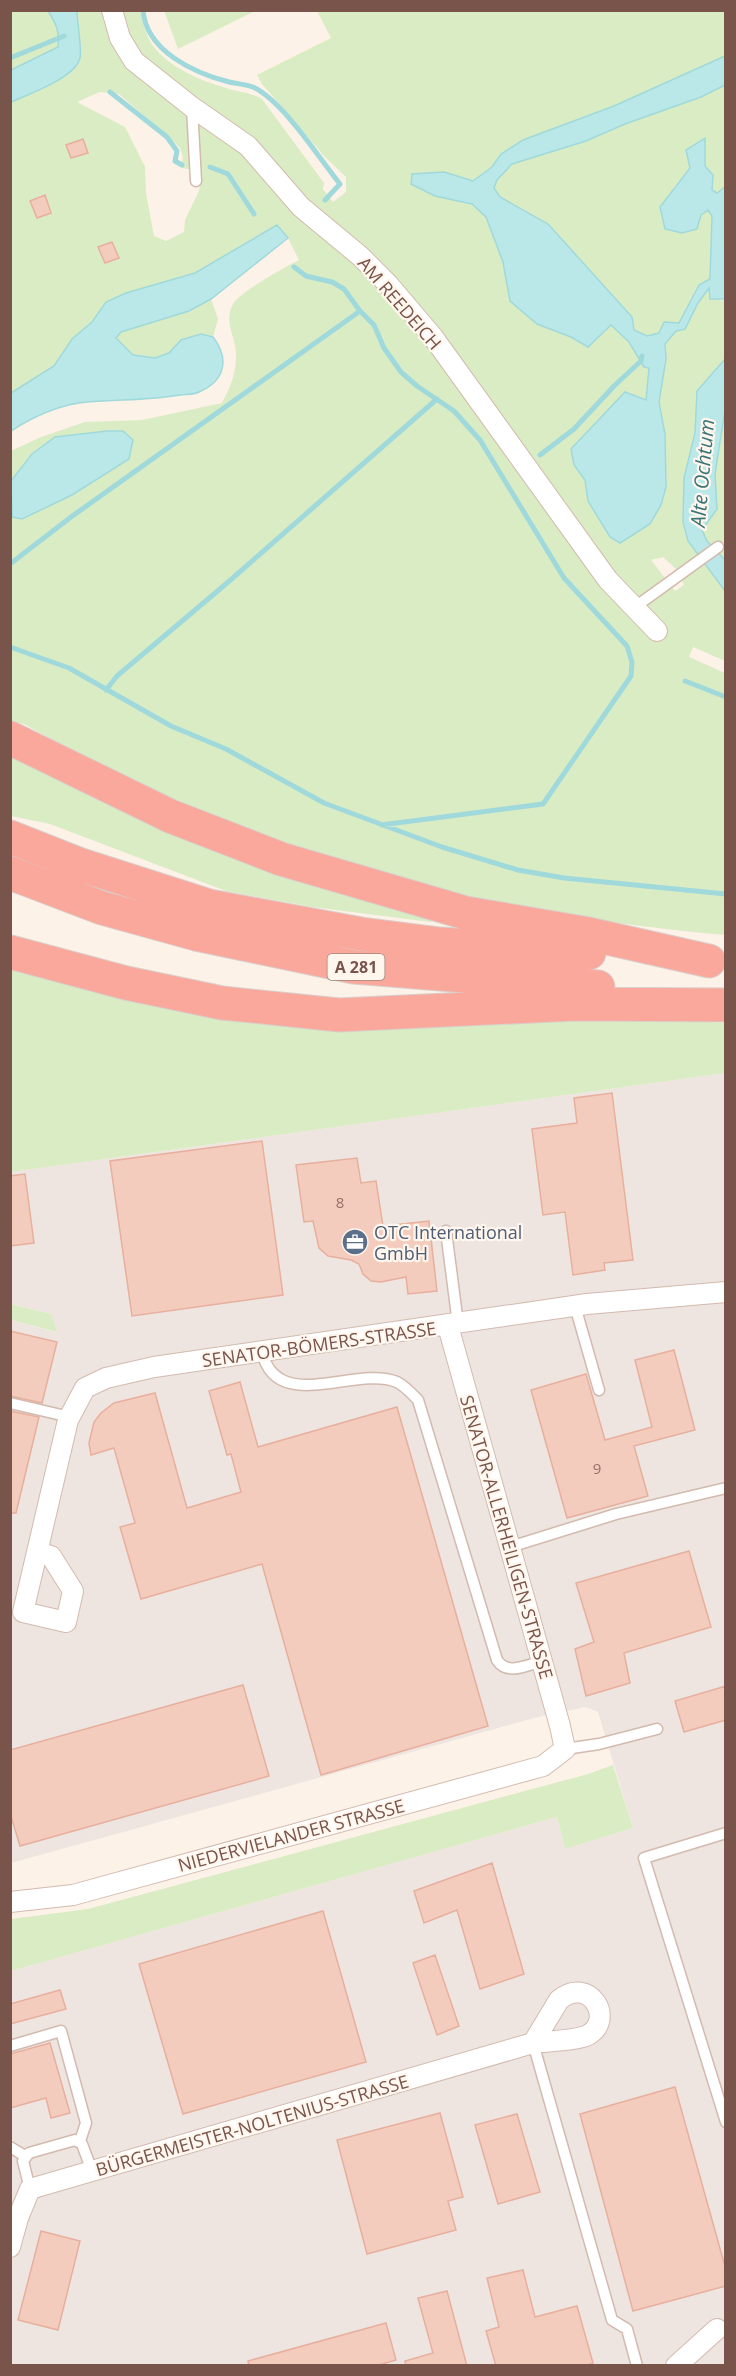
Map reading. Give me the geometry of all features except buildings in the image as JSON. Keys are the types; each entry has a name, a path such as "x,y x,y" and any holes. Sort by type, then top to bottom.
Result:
{"highway":[{"path":"10,738 170,816 281,859 466,913 589,934 717,962"},
{"name":"A 281","path":"10,837 81,866 209,906 361,934 440,944 717,962"},
{"name":"A 281","path":"10,873 102,908 154,923 354,967 474,979 576,984 719,1005"},
{"path":"10,952 126,983 222,1003 339,1015 576,1005 719,1005"}],"street":[{"name":"AM REEDEICH","path":"112,10 120,38 134,61 192,107 249,146 301,207 360,256 388,284 433,337 608,580 657,631"},
{"name":"SENATOR-BÖMERS-STRASSE","path":"37,1552 51,1556 73,1591 66,1622 17,1611 37,1552 70,1417 85,1388 106,1378 154,1367 575,1306 726,1292"},
{"name":"SENATOR-ALLERHEILIGEN-STRASSE","path":"453,1325 565,1749"},
{"name":"NIEDERVIELANDER STRASSE","path":"10,1902 73,1895 543,1766 565,1749"},
{"name":"BÜRGERMEISTER-NOLTENIUS-STRASSE","path":"30,2189 533,2043"},
{"path":"10,2247 14,2217 30,2189"},
{"path":"676,2366 717,2329"}],"lane":[{"path":"192,107 196,181"},
{"path":"635,607 718,547"},
{"path":"446,1231 453,1325"},
{"path":"575,1306 599,1390"},
{"path":"262,1352 265,1366 280,1380 304,1386 361,1378 379,1379 397,1382 418,1400 497,1660 509,1669 542,1661"},
{"path":"10,1403 70,1417"},
{"path":"510,1547 616,1514 726,1488"},
{"path":"565,1749 599,1744 657,1729"},
{"path":"726,1833 644,1858 726,2122"},
{"path":"10,2046 61,2031 86,2123 80,2141 92,2171"},
{"path":"533,2043 612,2320 627,2329 637,2366"},
{"path":"30,2189 23,2161 25,2156 75,2140 80,2141"},
{"path":"10,2147 25,2156"}],"shaded area":[{"path":"725,1073 725,2365 11,2365 11,1971 557,1817 565,1849 633,1828 598,1712 586,1707 538,1717 11,1863 10,1320 56,1332 51,1314 11,1304 11,1172"}],"green space":[{"path":"164,10 255,10 255,11 178,49"},
{"path":"11,11 48,11 57,28 58,47 11,70"},
{"path":"77,11 140,11 153,46 177,67 206,81 262,99 324,183 323,189 333,202 346,192 346,177 325,157 262,84 257,75 331,38 317,11 725,11 725,56 614,106 523,140 501,154 492,167 473,181 444,172 412,175 435,196 472,204 486,217 503,262 510,301 587,347 611,324 629,342 636,354 669,339 676,331 685,329 698,303 710,287 721,301 725,299 725,359 711,376 725,388 725,661 693,647 689,657 725,673 725,935 554,913 441,890 329,860 210,817 115,773 24,724 11,721 11,515 12,517 48,506 72,495 74,436 55,437 31,454 11,481 11,451 41,437 85,422 142,420 222,403 235,368 236,354 229,317 233,304 253,287 299,260 288,238 277,225 195,273 126,293 106,302 92,322 72,339 54,366 11,393 11,102 51,84 61,77 80,55","holes":["100,92 119,94 168,136 180,148 183,157 181,168 202,171 199,191 185,220 184,232 166,241 154,236 146,193 145,167 125,127 77,102","663,557 677,570 684,585 675,591 651,560"]},
{"path":"725,85 725,187 717,193 712,191 713,175 705,166 704,138 690,168 673,188 701,215 708,209 712,216 710,279 698,285 679,323 647,336 634,330 632,317 548,224 500,197 494,188 497,180 511,164 586,141 625,124 701,97"},
{"path":"211,299 218,319 213,337 201,334 181,340 169,353 155,358 133,355 116,338 121,332 189,311"},
{"path":"11,751 434,916 431,922 312,907 226,891 50,824 11,816"},
{"path":"10,964 105,990 725,1023 725,1073 11,1172"},
{"path":"10,1304 51,1314 57,1332 11,1320"},
{"path":"613,1765 633,1828 565,1849 557,1817 11,1971 11,1919 88,1909 588,1774"}],"water":[{"path":"48,11 77,11 80,58 70,72 61,79 11,102 11,70 58,47 57,28"},
{"path":"725,56 725,85 701,97 625,124 586,141 512,164 497,180 494,188 500,197 548,224 632,317 634,330 647,336 659,333 664,322 679,323 699,285 710,279 712,216 708,210 701,215 697,229 682,233 665,229 660,207 690,168 686,150 705,138 705,166 713,175 712,190 717,193 725,187 725,299 710,299 709,288 698,303 685,329 676,331 665,344 666,359 659,402 665,434 666,487 661,505 650,524 620,543 610,537 588,501 585,480 574,465 571,449 625,392 646,400 649,368 644,367 629,342 611,325 588,347 571,337 537,324 510,301 503,262 486,217 472,204 435,196 411,184 412,174 444,172 473,181 492,167 501,154 523,140 614,106"},
{"path":"277,225 288,238 211,299 189,311 121,332 116,338 133,355 155,358 169,353 181,340 201,334 213,337 222,353 223,361 222,369 215,382 192,394 79,403 61,407 11,431 11,393 54,366 72,339 92,322 106,302 126,293 195,273"},
{"name":"Alte Ochtum","path":"725,359 725,410 715,474 717,509 702,530 707,541 725,560 725,591 688,541 683,522 684,478 695,433 697,391"},
{"path":"123,431 133,440 129,459 72,495 22,519 12,517 11,481 32,454 55,437"}],"waterway":[{"path":"143,10 146,24 153,37 174,58 201,73 252,87 278,106 301,132 340,184 325,200"},
{"path":"10,58 64,36"},
{"path":"110,92 167,137 177,151 175,161 182,165"},
{"path":"210,167 228,174 254,214"},
{"path":"294,267 306,276 332,282 344,289 374,325 384,348 401,372 454,411 480,440 564,578 627,646 632,662 631,676 543,804 381,825"},
{"path":"10,564 71,517 360,311"},
{"path":"540,455 574,429 641,361 642,356"},
{"path":"106,690 117,676 437,399"},
{"path":"10,647 69,668 171,726 226,749 324,803 442,847 518,870 564,878 726,894"},
{"path":"685,681 726,697"}],"place":[{"name":"OTC International GmbH","path":"355,1242"}]}
